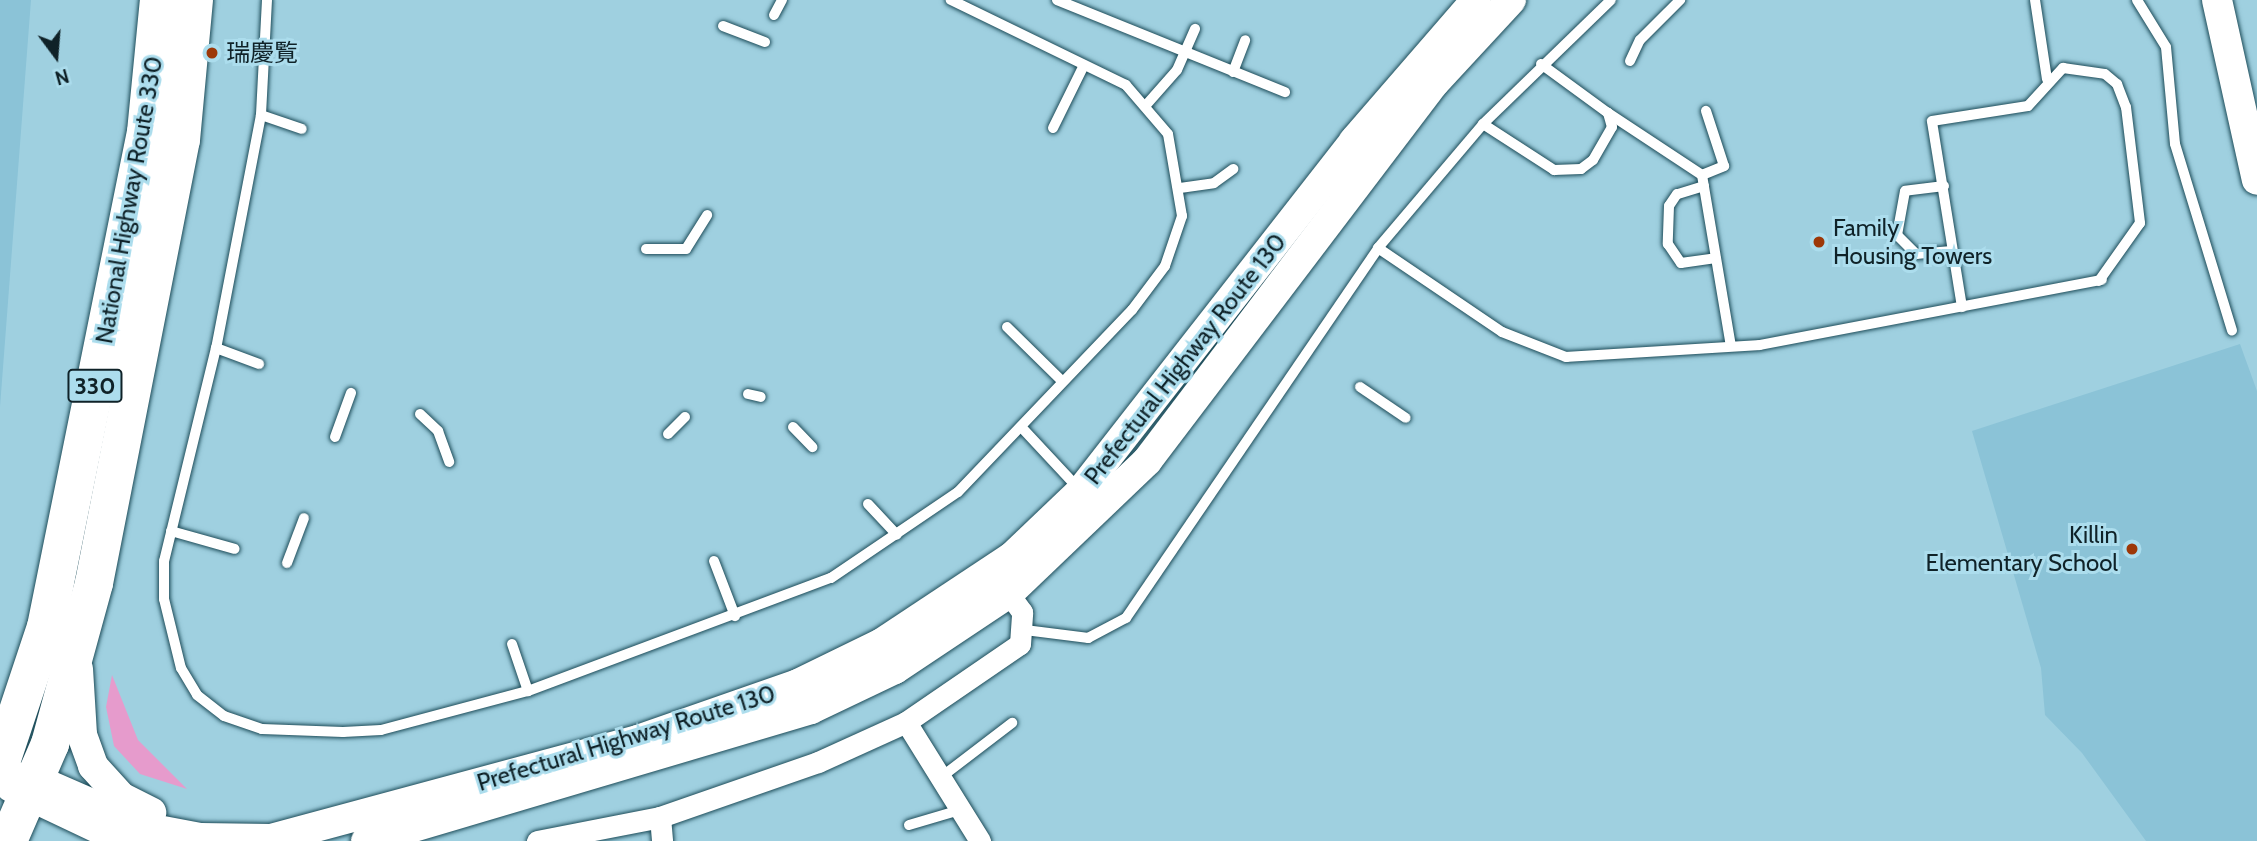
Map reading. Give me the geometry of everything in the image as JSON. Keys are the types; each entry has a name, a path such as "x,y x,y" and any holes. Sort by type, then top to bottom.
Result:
{"highway":[{"name":"National Highway Route 330","path":"0,765 46,627 146,132 159,0"},
{"name":"National Highway Route 330","path":"8,841 16,783 78,655 181,140 194,0"}],"main road":[{"name":"Prefectural Highway Route 130","path":"1091,500 1354,141 1476,0"},
{"name":"Prefectural Highway Route 130","path":"366,841 811,709 895,668 1000,583 1191,408 1436,82 1511,0"},
{"path":"2217,0 2247,112 2257,180"},
{"name":"Prefectural Highway Route 130","path":"16,783 147,828 245,840 380,812 722,713 883,643 1000,583"},
{"path":"78,655 82,735 104,781 121,797 160,816 245,840"},
{"path":"16,783 125,841"}],"street":[{"path":"537,841 667,833 906,722 1020,644 1025,630 1000,583"},
{"path":"906,722 980,841"}],"lane":[{"path":"267,0 261,114 216,348 164,561 171,635 197,695 224,716 262,729 381,730 528,691 658,638 735,616 831,578 958,492 1024,430 1061,380 1165,266 1182,216 1180,188 1168,134 1147,104 1126,85 951,0"},
{"path":"774,15 782,0"},
{"path":"1057,0 1285,92"},
{"path":"1025,630 1088,638 1126,618 1378,248 1483,124 1541,64 1611,0"},
{"path":"1630,61 1640,40 1680,0"},
{"path":"2035,0 2047,79"},
{"path":"2137,0 2166,47 2175,144 2232,331"},
{"path":"723,26 765,43"},
{"path":"1147,104 1184,53 1195,29"},
{"path":"1233,72 1245,40"},
{"path":"1541,64 1703,181 1731,346"},
{"path":"1053,128 1084,65"},
{"path":"1378,248 1502,332 1566,357 1731,346 1962,307 2100,281 2140,223 2124,95 2092,68 2063,68 2047,79 2028,106 1932,121 1952,232 1949,251 1962,307"},
{"path":"1706,111 1724,166 1703,181 1677,194 1669,206 1668,244 1681,263 1716,258"},
{"path":"1483,124 1554,170 1570,171 1593,160 1605,144 1612,127 1608,113"},
{"path":"261,114 302,129"},
{"path":"1180,188 1214,183 1233,169"},
{"path":"1944,186 1905,191 1897,235 1916,254 1949,251"},
{"path":"646,248 686,249 707,215"},
{"path":"1007,327 1061,380"},
{"path":"216,348 259,364"},
{"path":"1360,387 1406,418"},
{"path":"335,437 351,393"},
{"path":"748,394 761,397"},
{"path":"420,414 438,431 449,462"},
{"path":"668,434 685,418"},
{"path":"793,427 812,447"},
{"path":"1024,430 1091,500"},
{"path":"868,504 897,535"},
{"path":"287,563 304,518"},
{"path":"172,531 235,549"},
{"path":"714,561 735,616"},
{"path":"512,644 528,691"},
{"path":"940,778 1012,723"},
{"path":"909,825 960,810"}],"shaded area":[{"path":"0,0 31,0 0,407"},
{"name":"Killin Elementary School","path":"2240,344 2257,391 2257,841 2146,841 2082,753 2045,715 2041,668 1972,431"},
{"path":"112,675 138,740 187,789 140,774 114,746 106,707"}],"place":[{"name":"瑞慶覧","path":"212,53"},
{"name":"Family Housing Towers","path":"1819,242"},
{"name":"Killin Elementary School","path":"2132,549"}]}
